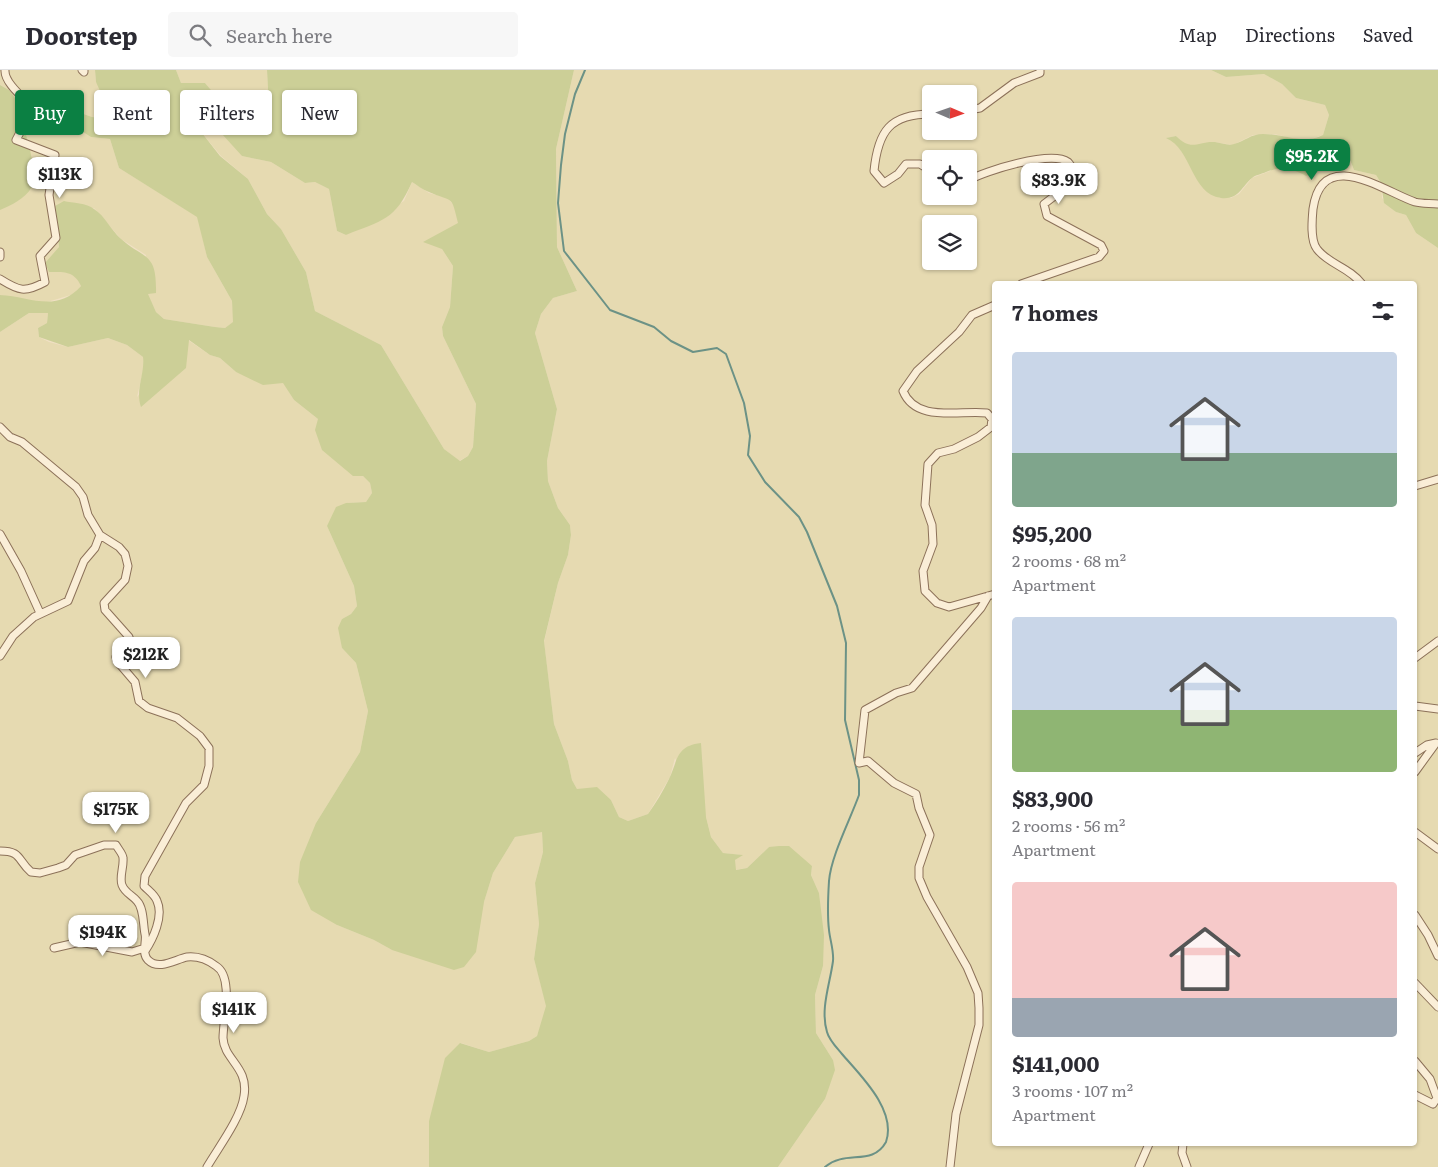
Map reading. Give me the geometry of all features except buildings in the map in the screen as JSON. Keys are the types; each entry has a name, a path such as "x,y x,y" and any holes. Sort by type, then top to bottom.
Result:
{"street":[{"path":"0,279 20,290 29,291 44,282 40,256 56,238 49,196 55,155 16,140 33,108 4,74 5,70"},
{"path":"978,108 1014,84 1040,73 1040,70"},
{"path":"922,115 902,116 881,136 876,151 874,171 884,184 898,174 906,164 922,165"},
{"path":"977,176 1054,157 1068,162 1075,171 1073,182 1044,204 1047,216 1101,245 1104,251 1099,257 1029,281"},
{"path":"1360,281 1354,273 1330,260 1316,249 1311,224 1315,195 1327,181 1338,177 1354,176 1368,180 1416,202 1438,204"},
{"path":"0,252 0,257"},
{"path":"991,595 949,607 937,603 926,591 923,571 933,544 932,526 925,505 928,464 938,453 954,449 978,437 991,427 992,419 987,413 942,414 916,408 907,401 902,391 917,371 959,332 972,315 992,306"},
{"path":"0,427 10,437 22,442 76,487 83,497 88,515 100,535 119,547 125,554 128,566 125,580 104,603 105,610 129,637 130,641 116,657 116,662 135,682 139,701 148,708 177,718 200,736 209,748 209,766 204,785 186,803 145,876 144,886 158,902 160,915 152,942 145,950 132,952 80,942 54,948"},
{"path":"1417,485 1438,479"},
{"path":"0,534 21,571 40,613"},
{"path":"0,656 13,636 40,613 68,601 84,561 95,548 100,535"},
{"path":"950,1167 956,1114 979,1025 978,993 967,967 927,897 919,878 919,867 930,835 919,808 916,794 894,784 868,761 858,763 859,748 865,710 896,693 912,688 991,595"},
{"path":"1417,657 1438,641"},
{"path":"1417,706 1438,709"},
{"path":"1417,752 1427,745 1436,743 1417,769"},
{"path":"1417,833 1438,849"},
{"path":"0,851 13,852 19,855 31,872 40,873 66,865 75,855 104,845 116,845 123,858 121,884 129,895 138,901 140,907 147,940 145,950 148,960 156,964 173,963 188,957 204,959 218,967 226,980 223,1048 240,1069 245,1082 244,1098 227,1136 208,1167"},
{"path":"1417,918 1438,956"},
{"path":"1417,985 1438,1007"},
{"path":"1417,1063 1430,1079 1437,1098 1433,1104 1417,1096"},
{"path":"1139,1167 1148,1146"},
{"path":"1183,1146 1182,1153 1187,1167"}],"shaded area":[{"path":"0,70 95,70 96,82 104,90 94,90 94,117 84,114 84,90 15,90 15,135 84,135 84,133 91,137 110,139 119,168 198,217 207,257 232,301 234,322 225,328 164,319 156,312 147,294 146,255 121,239 94,208 55,207 59,247 49,272 68,272 76,276 81,286 74,294 44,303 0,295 0,210 9,90 0,85"},
{"path":"176,70 267,70 268,89 211,90 205,83 181,83"},
{"path":"574,70 1211,70 1226,77 1264,74 1282,84 1296,98 1325,105 1329,115 1323,135 1304,141 1274,134 1253,135 1233,145 1214,142 1193,146 1183,143 1176,136 1167,138 1175,142 1192,167 1196,177 1211,194 1220,198 1231,198 1239,194 1252,178 1280,167 1291,168 1306,176 1327,167 1334,159 1347,152 1354,170 1376,175 1381,183 1382,198 1396,212 1406,215 1416,233 1438,248 1438,1167 778,1167 825,1099 833,1060 816,1033 815,995 823,966 819,893 811,875 812,866 769,847 747,868 735,870 735,860 742,855 723,853 711,837 706,817 675,758 670,777 648,814 628,821 619,817 611,800 577,789 572,780 568,761 554,724 544,642 558,583 568,555 571,535 570,525 558,508 548,481 547,461 557,409 535,333 541,314 553,298 577,291 557,247 556,149"},
{"path":"204,135 235,135 242,156 271,162 305,183 315,182 329,189 337,231 346,235 404,201 412,182 429,193 448,198 454,206 459,223 442,249 453,266 450,307 442,327 443,336 476,404 473,447 468,456 459,461 444,449 381,345 315,311 306,272 281,229 267,214 248,179 221,156"},
{"path":"29,313 48,313 47,323 38,328 39,337 49,342 68,347 108,338 127,345 143,357 144,367 137,397 188,340 210,355 220,358 236,372 283,382 294,400 318,419 370,483 372,493 366,502 346,503 327,526 354,586 357,606 351,614 342,619 342,648 356,663 368,711 360,752 316,823 337,925 374,940 392,950 484,902 493,873 515,837 542,831 543,852 535,883 539,924 534,959 547,1007 545,1016 537,1036 529,1041 489,1052 461,1043 429,1121 429,1167 0,1167 0,332"}],"green space":[{"path":"95,70 176,70 181,83 205,83 211,90 180,90 180,135 204,135 220,156 248,179 267,214 281,229 306,272 315,311 381,345 444,449 460,461 468,456 473,447 476,404 443,336 442,327 450,307 453,266 442,249 423,242 458,223 450,200 425,190 412,182 400,205 386,218 346,235 337,231 329,189 315,182 305,183 271,162 242,156 223,135 272,135 272,90 268,90 267,70 574,70 556,149 557,247 577,291 553,298 541,314 535,333 557,409 547,461 548,481 558,508 570,525 571,535 568,555 558,583 544,641 554,724 568,761 572,780 577,789 597,787 611,800 619,817 628,821 648,814 669,779 679,755 686,747 701,743 706,817 711,837 723,853 743,855 735,860 736,870 747,868 769,847 779,846 789,846 812,866 811,875 819,893 824,935 823,966 815,995 816,1033 833,1060 835,1070 825,1099 778,1167 429,1167 429,1121 445,1058 460,1043 489,1052 529,1041 537,1036 546,1006 534,959 539,924 535,883 543,852 542,832 515,837 493,873 484,902 476,952 464,967 454,970 392,950 374,940 337,925 311,910 298,882 300,862 316,823 360,752 368,711 356,663 342,648 338,628 342,619 351,614 357,606 354,586 327,526 336,507 346,503 366,502 372,493 370,483 363,476 353,476 322,450 315,430 318,419 294,400 283,383 263,385 236,372 220,358 210,355 189,340 186,368 141,407 139,394 143,357 127,345 108,338 68,347 39,337 38,328 47,323 48,313 29,313 0,332 0,295 52,301 72,294 81,286 75,277 68,273 49,272 45,263 59,247 55,206 64,201 84,204 94,209 120,238 147,258 154,270 156,279 156,293 148,294 156,312 164,319 225,328 233,322 232,301 207,257 197,217 119,168 110,139 91,137 84,133 84,114 94,117 94,135 170,135 170,90 100,90 96,82"},
{"path":"1211,70 1438,70 1438,248 1416,233 1406,215 1396,212 1384,203 1381,183 1376,175 1354,170 1347,152 1306,176 1296,171 1277,169 1253,177 1232,197 1221,198 1211,195 1197,180 1181,151 1166,138 1176,136 1186,144 1191,145 1215,142 1232,145 1255,135 1263,134 1301,139 1316,138 1323,135 1329,115 1325,105 1296,98 1282,84 1264,74 1226,77"},
{"path":"0,85 9,90 15,98 15,135 26,135 32,157 33,180 29,192 0,210"}],"waterway":[{"path":"585,70 575,94 565,134 561,165 558,203 564,251 610,310 654,327 671,341 693,352 717,348 726,354 744,403 750,436 748,455 765,482 799,517 807,532 837,606 846,643 845,720 859,780 859,795 830,871 828,918 833,957 825,1005 825,1023 831,1041 875,1094 882,1106 888,1130 886,1142 874,1154 841,1159 825,1167"}]}
